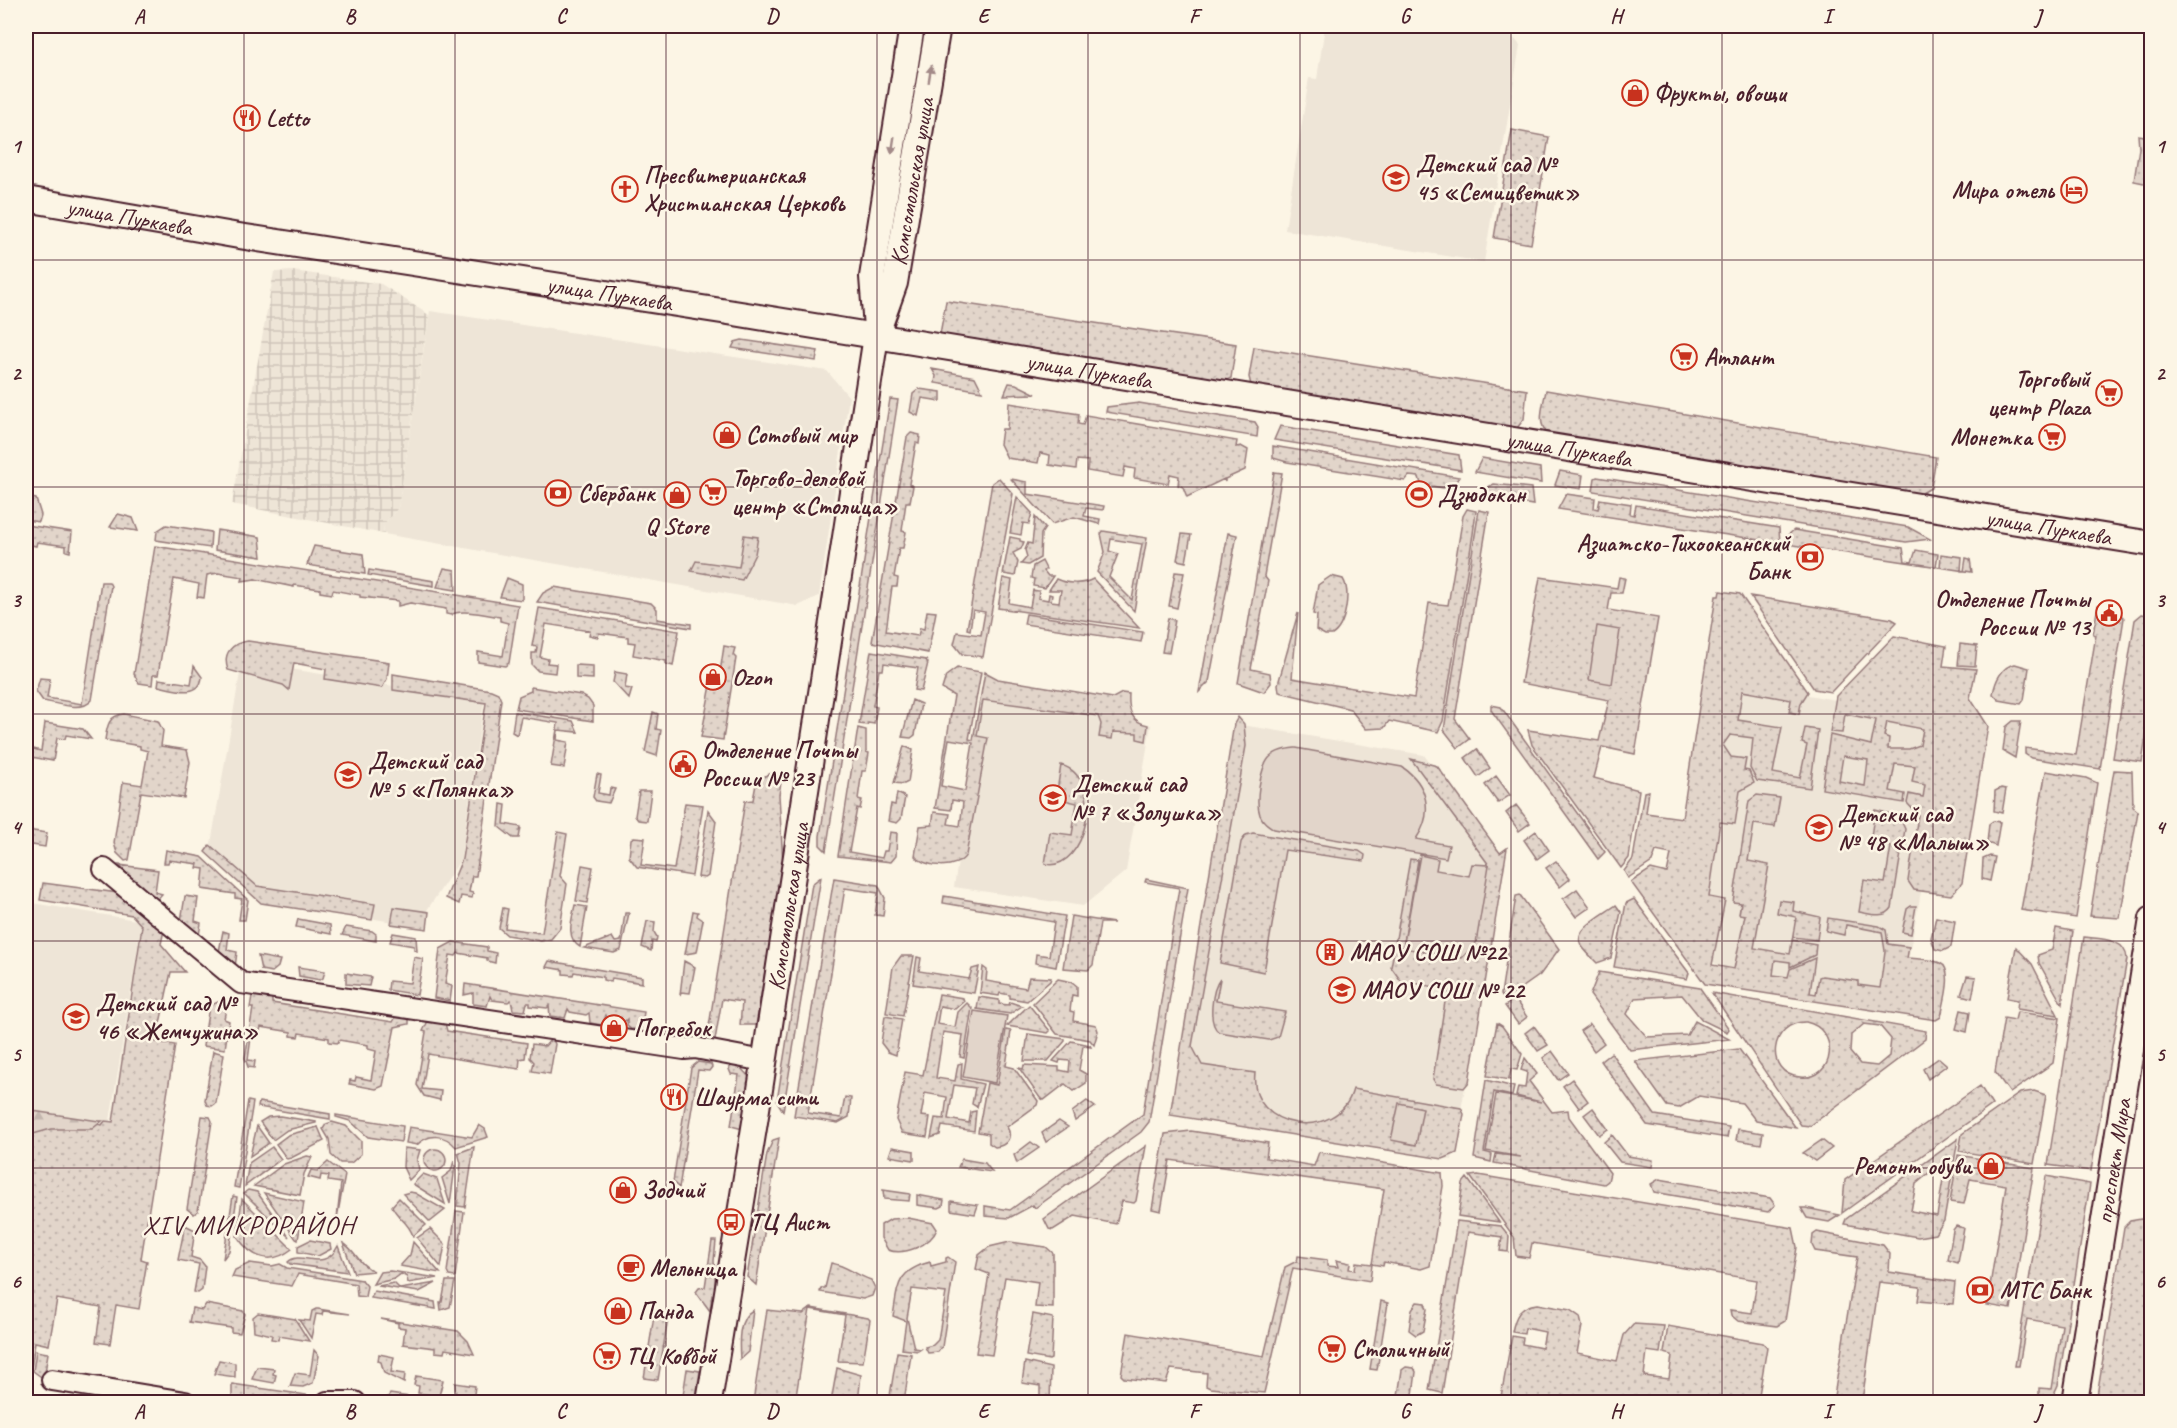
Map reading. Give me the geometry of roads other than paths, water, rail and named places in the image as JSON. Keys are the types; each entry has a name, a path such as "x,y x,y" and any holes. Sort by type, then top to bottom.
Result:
{"main road":[{"name":"Комсомольская улица","path":"876,336 872,277 912,26"},
{"name":"Комсомольская улица","path":"709,1402 876,336 895,284 938,26"},
{"name":"улица Пуркаева","path":"26,199 273,242 876,336 2151,543"},
{"name":"проспект Мира","path":"2075,1402 2151,919"}],"street":[{"path":"104,869 241,983 695,1048 764,1062"},
{"path":"52,1380 185,1402"}],"place":[{"name":"Фрукты, овощи","path":"1635,93"},
{"name":"Letto","path":"247,118"},
{"name":"Детский сад № 45 «Семицветик»","path":"1396,178"},
{"name":"Пресвитерианская Христианская Церковь","path":"625,189"},
{"name":"Мира отель","path":"2074,190"},
{"name":"Атлант","path":"1684,357"},
{"name":"Торговый центр Plaza","path":"2109,393"},
{"name":"Сотовый мир","path":"727,435"},
{"name":"Монетка","path":"2052,437"},
{"name":"Торгово-деловой центр «Столица»","path":"713,492"},
{"name":"Сбербанк","path":"558,493"},
{"name":"Дзюдокан","path":"1419,494"},
{"name":"Q Store","path":"677,495"},
{"name":"Азиатско-Тихоокеанский Банк","path":"1810,557"},
{"name":"Отделение Почты России № 13","path":"2109,613"},
{"name":"Ozon","path":"713,677"},
{"name":"Отделение Почты России № 23","path":"683,764"},
{"name":"Детский сад № 5 «Полянка»","path":"348,775"},
{"name":"Детский сад № 7 «Золушка»","path":"1053,798"},
{"name":"Детский сад № 48 «Малыш»","path":"1819,828"},
{"name":"МАОУ СОШ №22","path":"1330,952"},
{"name":"МАОУ СОШ № 22","path":"1342,990"},
{"name":"Детский сад № 46 «Жемчужина»","path":"76,1017"},
{"name":"Погребок","path":"614,1028"},
{"name":"Шаурма сити","path":"674,1097"},
{"name":"Ремонт обуви","path":"1991,1166"},
{"name":"Зодчий","path":"623,1190"},
{"name":"ТЦ Аист","path":"731,1222"},
{"name":"Мельница","path":"631,1268"},
{"name":"МТС Банк","path":"1980,1290"},
{"name":"Панда","path":"618,1311"},
{"name":"Столичный","path":"1332,1349"},
{"name":"ТЦ Ковбой","path":"607,1356"}],"district":[{"name":"XIV МИКРОРАЙОН","path":"249,1225"}]}
